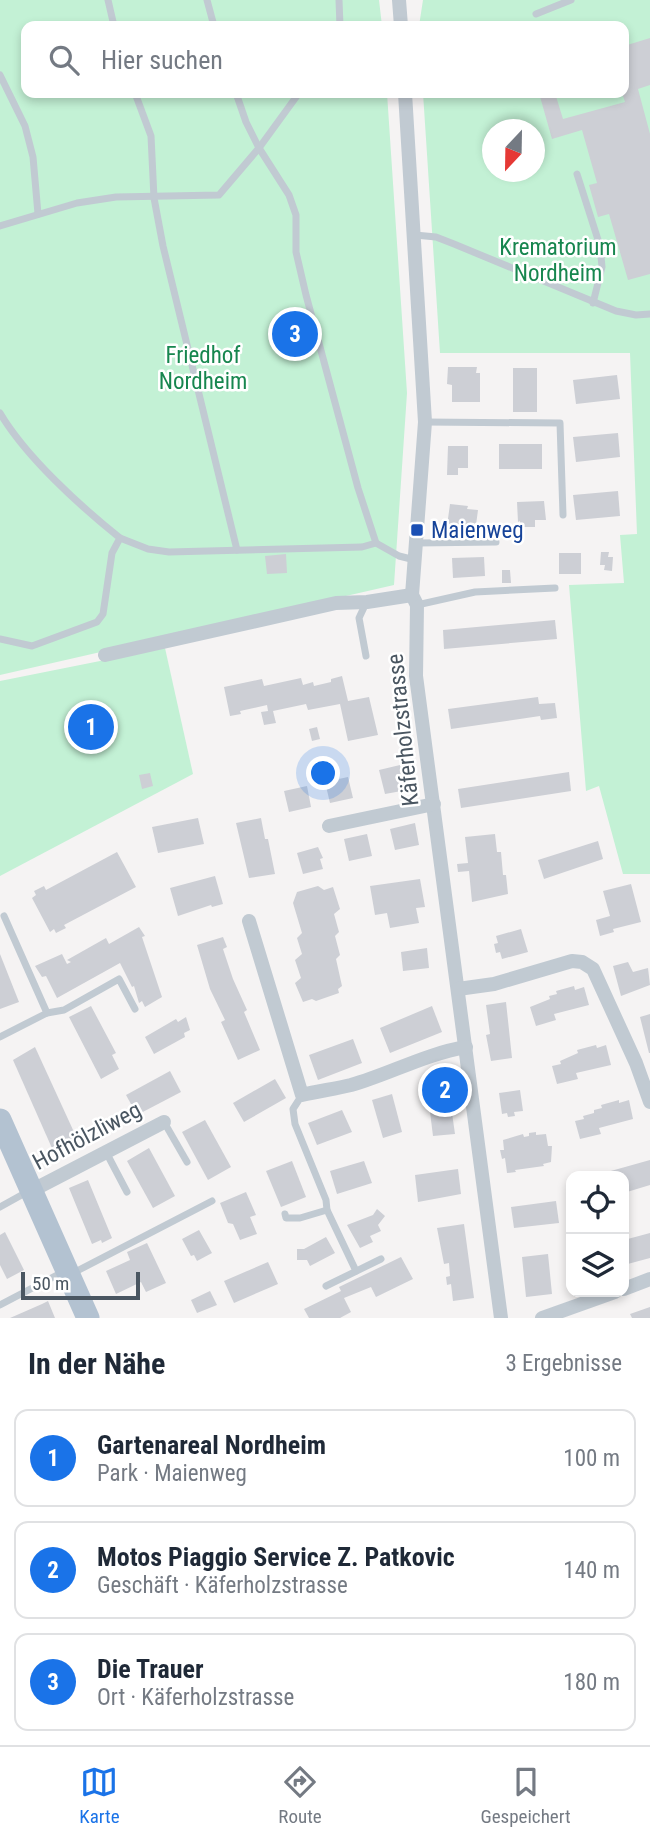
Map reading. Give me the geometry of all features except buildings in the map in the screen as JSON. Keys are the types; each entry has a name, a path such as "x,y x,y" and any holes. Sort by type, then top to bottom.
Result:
{"main road":[{"path":"0,1120 88,1318"}],"street":[{"path":"399,0 401,21"},
{"name":"Käferholzstrasse","path":"405,98 425,422 415,560 416,676 501,1318"},
{"path":"105,655 335,603 414,600"},
{"path":"328,826 434,804"},
{"path":"249,920 302,1095 349,1086 442,1051 466,1047"},
{"path":"458,989 494,984 572,961 582,962 593,969 636,1063 650,1101"},
{"name":"Hofhölzliweg","path":"31,1191 164,1122"},
{"path":"629,1287 650,1279"},
{"path":"542,1318 601,1297"}],"lane":[{"path":"108,0 113,21"},
{"path":"207,0 213,21"},
{"path":"340,0 340,21"},
{"path":"536,14 571,0"},
{"path":"0,75 25,126 33,157 38,214"},
{"path":"137,98 151,136 154,198 163,246 185,327 237,550"},
{"path":"238,98 246,122 289,195 296,215 296,252 306,295 358,488 376,542 399,556 415,560"},
{"path":"0,226 77,203 116,197 219,195 259,148 295,98"},
{"path":"577,174 600,246 603,267 593,303"},
{"path":"415,235 436,237 456,244 616,311 636,315 650,314"},
{"path":"0,413 24,446 99,521 120,538 148,549 169,552 362,547 376,542"},
{"path":"425,422 560,424 564,515"},
{"path":"0,639 33,646 97,622 103,614 112,553 120,538"},
{"path":"416,543 496,542"},
{"path":"414,600 475,592 555,588"},
{"path":"366,656 359,618 367,602"},
{"path":"4,916 47,1013"},
{"path":"0,1037 47,1013 64,1010 119,979 135,1009"},
{"path":"302,1095 293,1109 295,1124 326,1200 327,1210 356,1271"},
{"path":"164,1122 187,1162"},
{"path":"106,1151 127,1192"},
{"path":"0,1207 31,1191"},
{"path":"0,1304 212,1201"},
{"path":"285,1214 286,1218 300,1218 327,1210"},
{"path":"326,1286 381,1259"}],"green space":[{"name":"Friedhof Nordheim","path":"0,0 379,0 381,21 21,21 21,98 387,98 407,393 394,585 0,675"},
{"name":"Krematorium Nordheim","path":"423,0 650,0 650,874 623,874 599,786 586,791 569,585 624,583 620,535 637,534 630,353 440,353 423,98 629,98 629,21 420,21"},
{"path":"165,648 193,774 0,876 0,681"}],"place":[{"name":"Die Trauer","path":"295,334"},
{"name":"Maienweg","path":"417,530"},
{"name":"Gartenareal Nordheim","path":"91,727"},
{"name":"Motos Piaggio Service Z. Patkovic","path":"445,1090"}]}
